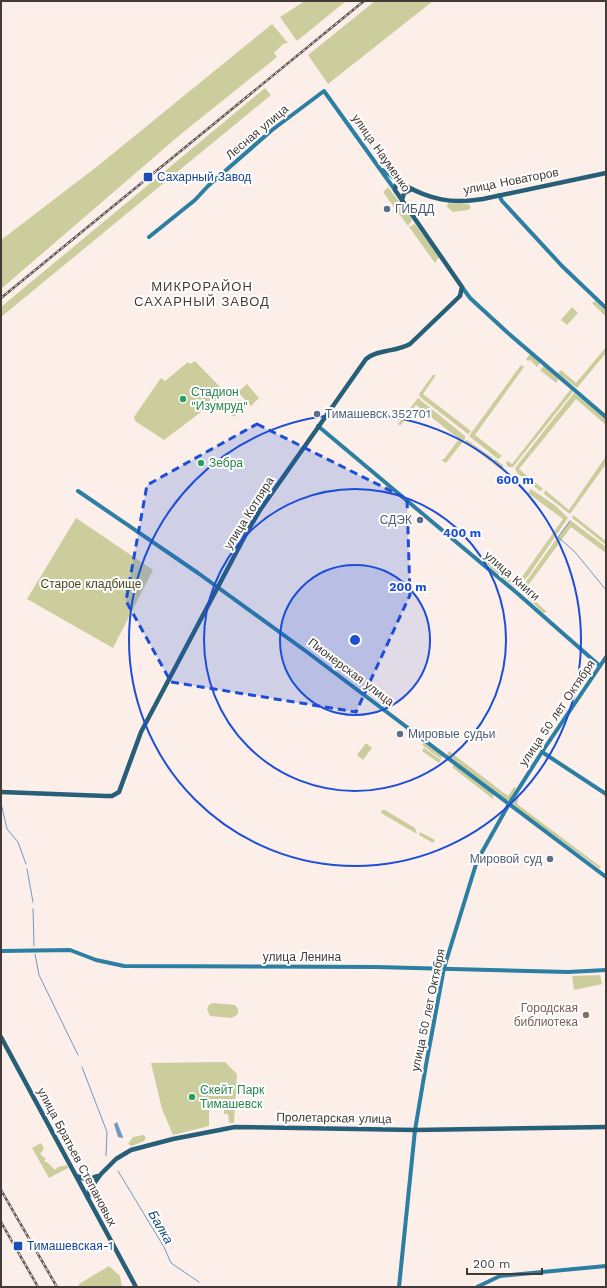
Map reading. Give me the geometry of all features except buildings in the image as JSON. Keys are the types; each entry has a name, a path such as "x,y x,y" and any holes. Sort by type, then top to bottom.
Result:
{"main road":[{"name":"улица Науменко","path":"324,90 395,190 402,195 403,202 470,298 508,333 606,417"},
{"name":"Лесная улица","path":"149,237 195,200 208,186 272,130 324,90"},
{"name":"улица Новаторов","path":"380,167 402,184 412,189 433,198 449,201 473,200 606,173"},
{"path":"395,190 396,185 402,184 402,195"},
{"path":"402,195 412,189"},
{"path":"499,195 502,201 562,266 606,308"},
{"name":"улица Котляра","path":"1,792 106,796 116,794 122,787 141,732 256,516 366,359 372,354 402,348 410,344 461,294 462,287"},
{"name":"улица Книги","path":"318,426 517,593 600,666"},
{"name":"Пионерская улица","path":"78,491 217,587 606,877"},
{"name":"улица 50 лет Октября","path":"399,1287 415,1130 444,968 477,861 509,804 606,657"},
{"path":"542,752 606,794"},
{"name":"улица Ленина","path":"1,951 70,950 96,960 124,966 444,968 568,972 606,970"},
{"name":"улица Братьев Степановых","path":"1,1037 136,1287"},
{"name":"Пролетарская улица","path":"88,1198 90,1188 101,1174 116,1159 137,1148 235,1127 415,1130 606,1127"},
{"path":"77,1176 87,1180 101,1174"},
{"path":"477,1287 500,1276 606,1266"}],"highlighted area":[{"path":"257,424 407,499 410,595 356,712 171,682 126,601 147,485"}],"green space":[{"path":"305,1 346,1 297,41 280,17"},
{"path":"375,1 433,1 328,84 308,55"},
{"path":"272,24 288,43 283,44 274,53 277,57 181,134 1,289 1,240 99,165"},
{"path":"265,88 271,95 1,317 1,307"},
{"path":"388,187 411,218 412,220 408,226 383,192"},
{"path":"448,203 469,204 471,208 468,210 453,212 447,207"},
{"path":"415,224 439,257 435,263 409,227"},
{"path":"595,301 606,311 606,317 592,303"},
{"path":"572,307 578,313 567,325 561,320"},
{"path":"606,347 606,353 577,388 558,373 561,370 576,383"},
{"path":"530,354 540,363 537,367 530,360 528,361 526,359"},
{"name":"Стадион \"Изумруд\"","path":"195,361 226,393 164,440 135,421 134,417 161,378 165,381 188,362 190,364"},
{"path":"521,365 524,367 475,435 502,456 498,459 469,436"},
{"path":"544,366 559,378 556,383 540,370"},
{"path":"433,375 436,375 423,394 471,431 468,434 420,397 419,394"},
{"path":"247,384 259,398 251,406 238,392"},
{"path":"570,390 572,390 572,393 513,467 508,467 506,463 508,461 512,464"},
{"path":"574,393 606,418 606,425 576,399 519,469 543,489 540,491 517,473 515,468"},
{"path":"418,398 465,436 465,439 446,463 441,460 444,459 459,439 416,405 400,426 398,424"},
{"path":"240,400 246,406 234,417 228,411"},
{"path":"467,440 493,458 491,462 464,441"},
{"path":"606,456 606,464 570,514 544,494 545,490 569,510"},
{"path":"495,459 503,465 504,472 492,463"},
{"path":"531,489 556,506 568,518 528,576 516,588 484,562 486,559 517,584 563,519 528,493"},
{"path":"573,515 606,541 606,545 572,518"},
{"name":"Старое кладбище","path":"76,518 153,570 113,648 27,599"},
{"path":"570,520 606,547 606,553 571,527 524,591 547,612 543,613 520,590"},
{"path":"366,743 372,748 363,760 357,755"},
{"path":"424,743 442,756 441,759 422,745"},
{"path":"424,748 441,760 439,763 422,751"},
{"path":"449,751 508,796 514,787 516,788 510,800 506,800 447,755"},
{"path":"455,765 493,794 493,799 452,767"},
{"path":"519,796 517,804 601,867 599,868 512,805"},
{"path":"382,810 385,810 415,828 417,834 381,813"},
{"path":"420,832 435,840 433,843 419,835"},
{"path":"600,975 602,984 574,990 572,976"},
{"path":"213,1003 235,1005 238,1009 238,1014 232,1018 210,1016 207,1009 209,1005"},
{"path":"225,1062 237,1074 234,1123 229,1123 228,1114 224,1114 224,1102 209,1101 209,1126 173,1135 162,1109 151,1063"},
{"path":"143,1135 146,1137 144,1141 132,1146 128,1144 133,1137"},
{"path":"41,1143 44,1149 40,1154 46,1159 44,1162 47,1162 55,1170 58,1167 67,1165 68,1168 49,1178 32,1148"},
{"path":"109,1266 120,1276 122,1287 79,1287 79,1284"}],"water":[{"path":"207,1086 212,1091 207,1096 202,1091"},
{"path":"117,1122 123,1138 118,1137 114,1124"}],"waterway":[{"path":"570,521 558,537 575,552 606,590"},
{"name":"Балка","path":"1,803 7,829 18,842 26,864"},
{"name":"Балка","path":"27,869 33,902"},
{"name":"Балка","path":"33,909 34,946"},
{"name":"Балка","path":"35,954 39,975 78,1055"},
{"name":"Балка","path":"82,1067 107,1132 106,1156"},
{"name":"Балка","path":"118,1171 164,1247 171,1263 199,1282"}],"railway":[{"path":"1,298 364,1"},
{"path":"1,1190 57,1287"},
{"path":"1,1222 38,1287"}],"place":[{"name":"Сахарный Завод","path":"148,177"},
{"name":"ГИБДД","path":"387,209"},
{"name":"Стадион \"Изумруд\"","path":"183,399"},
{"name":"Тимашевск 352701","path":"317,414"},
{"name":"Зебра","path":"201,463"},
{"name":"СДЭК","path":"420,520"},
{"name":"Мировые судьи","path":"400,734"},
{"name":"Мировой суд","path":"550,859"},
{"name":"Городская библиотека","path":"586,1015"},
{"name":"Скейт Парк Тимашевск","path":"192,1097"},
{"name":"Тимашевская-1","path":"18,1246"}],"district":[{"name":"МИКРОРАЙОН САХАРНЫЙ ЗАВОД","path":"202,294"}]}
